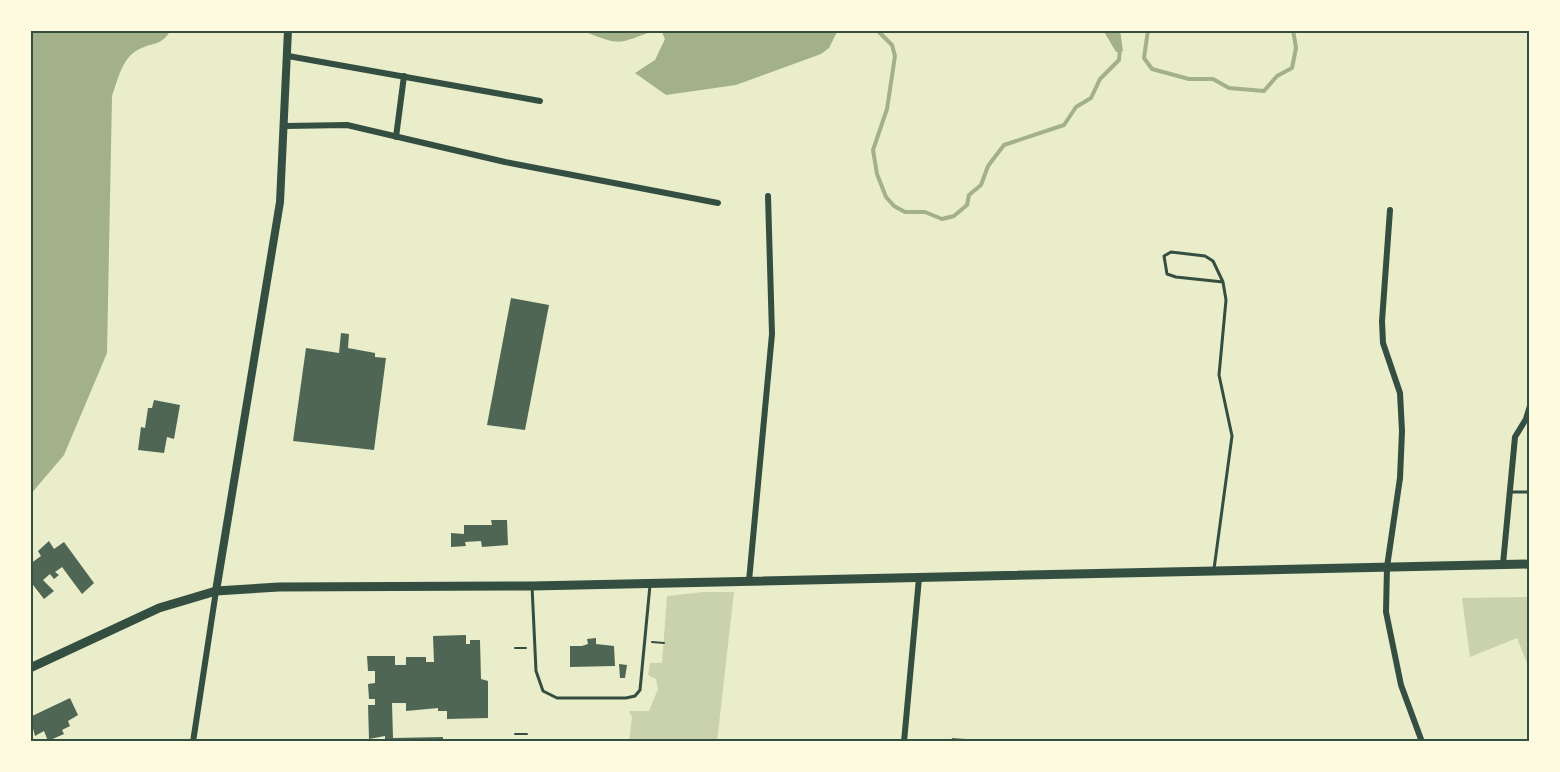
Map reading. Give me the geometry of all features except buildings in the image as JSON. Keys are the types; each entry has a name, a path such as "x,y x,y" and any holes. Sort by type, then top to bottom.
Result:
{"main road":[{"path":"30,668 159,608 216,591 279,587 532,586 1530,564"}],"street":[{"path":"193,742 279,202 285,126 288,30"},
{"path":"288,56 540,101"},
{"path":"396,137 404,76"},
{"path":"285,126 335,123 607,183 718,203"},
{"path":"748,581 772,334 768,196"},
{"path":"1390,210 1382,321 1383,343 1400,393 1402,431 1400,478 1387,567 1386,612 1391,648 1401,685 1422,742"},
{"path":"1503,564 1515,437 1530,406"},
{"path":"904,742 919,578"}],"lane":[{"path":"1214,571 1232,436 1219,375 1226,300 1223,282 1213,261 1205,256 1172,252 1164,256 1167,274 1223,282"},
{"path":"1510,492 1530,492"},
{"path":"532,586 536,671 543,691 557,698 626,698 635,696 640,690 650,583"}],"path":[{"path":"652,642 664,644"},
{"path":"515,648 526,648"},
{"path":"515,734 527,734"}],"shaded area":[{"path":"30,30 171,30 159,42 136,51 127,59 112,96 107,353 64,455 30,495"},
{"path":"580,30 656,30 618,42"},
{"path":"661,30 838,30 829,48 821,54 736,85 666,95 635,73 655,60 665,39"},
{"path":"1103,30 1120,30 1123,51 1116,52"},
{"path":"734,592 717,742 629,742 632,717 629,711 649,711 658,689 656,679 648,675 650,663 662,663 667,596"},
{"path":"1530,597 1530,671 1517,638 1470,657 1462,598"}],"waterway":[{"path":"877,30 892,45 895,56 887,109 873,150 877,174 886,197 894,206 905,212 925,212 942,219 954,216 967,205 969,195 981,185 988,166 1004,145 1064,125 1076,107 1091,98 1100,79 1119,60 1120,48"},
{"path":"1148,30 1144,58 1152,69 1189,79 1213,79 1229,88 1264,91 1277,76 1292,68 1296,48 1293,30"}]}
